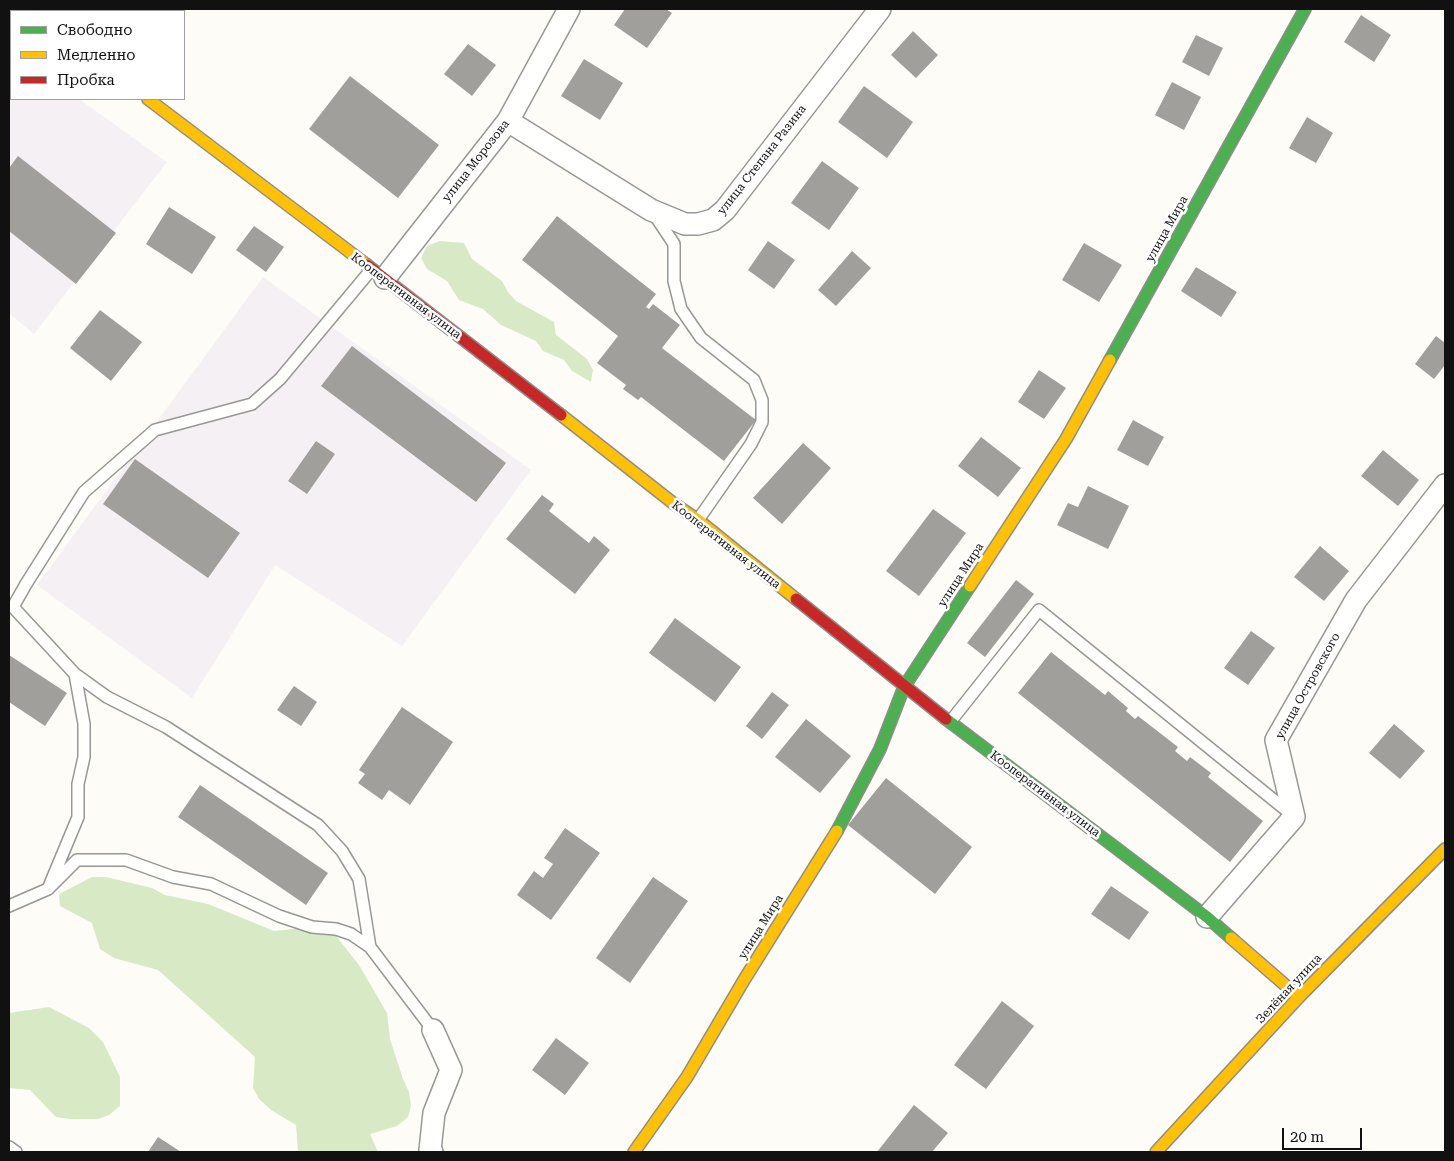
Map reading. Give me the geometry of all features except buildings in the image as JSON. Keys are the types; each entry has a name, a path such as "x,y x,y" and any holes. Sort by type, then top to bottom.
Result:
{"street":[{"name":"улица Морозова","path":"378,274 508,121 569,9"},
{"name":"улица Степана Разина","path":"508,121 651,210 685,224 698,224 712,220 725,210 880,9"},
{"name":"улица Мира","path":"634,1152 687,1077 744,980 839,828 880,749 904,687 1066,439 1305,9"},
{"name":"Кооперативная улица","path":"149,100 378,274 673,503 698,520 904,687 1206,917 1299,997"},
{"name":"улица Островского","path":"1294,816 1276,740 1356,600 1445,485"},
{"path":"1206,917 1294,816"},
{"name":"Зелёная улица","path":"1156,1152 1299,997 1445,849"},
{"path":"432,1152 430,1150 434,1112 451,1070 433,1030"}],"lane":[{"path":"651,210 674,244 674,281 681,309 701,338 754,380 762,400 762,422 751,444 698,520"},
{"path":"370,947 359,879 342,851 318,825 166,727 107,697 75,674 14,607 26,584 84,492 155,430 252,404 280,379 378,274"},
{"path":"950,722 1039,610 1294,816"},
{"path":"48,889 78,817 78,784 84,757 84,724 75,674"},
{"path":"9,906 48,889 77,860 126,860 173,877 211,884 279,916 312,927 336,929 351,934 370,947 433,1030"},
{"path":"9,1147 16,1152"}],"shaded area":[{"path":"9,48 10,100 80,100 167,162 34,334 9,313"},
{"path":"263,277 531,470 402,646 275,565 192,698 37,585"}],"green space":[{"path":"440,241 464,243 472,259 502,281 516,301 554,322 556,335 587,359 593,370 591,382 572,371 564,360 543,351 536,341 501,325 483,309 459,300 447,281 427,269 421,258 427,246"},
{"path":"92,877 106,877 152,888 165,895 208,904 274,931 302,928 333,932 359,965 387,1013 390,1039 409,1092 411,1106 408,1117 397,1126 370,1134 378,1152 298,1152 296,1125 271,1110 259,1099 253,1088 255,1057 158,970 114,958 100,949 92,923 60,906 59,894"},
{"path":"49,1007 89,1028 103,1042 120,1077 120,1106 109,1115 98,1119 56,1117 30,1090 9,1088 9,1013"}],"traffic: fast":[{"path":"1110,360 1305,9"},
{"path":"837,831 880,749 904,687 970,586"},
{"path":"946,719 1207,917 1231,938"}],"traffic: slow":[{"path":"149,100 367,265"},
{"path":"970,586 1066,439 1110,360"},
{"path":"561,415 673,503 698,520 796,599"},
{"path":"634,1152 687,1077 744,980 837,831"},
{"path":"1156,1152 1299,997 1445,849"},
{"path":"1231,938 1299,997"}],"traffic: jam":[{"path":"367,265 561,415"},
{"path":"796,599 946,719"}]}
